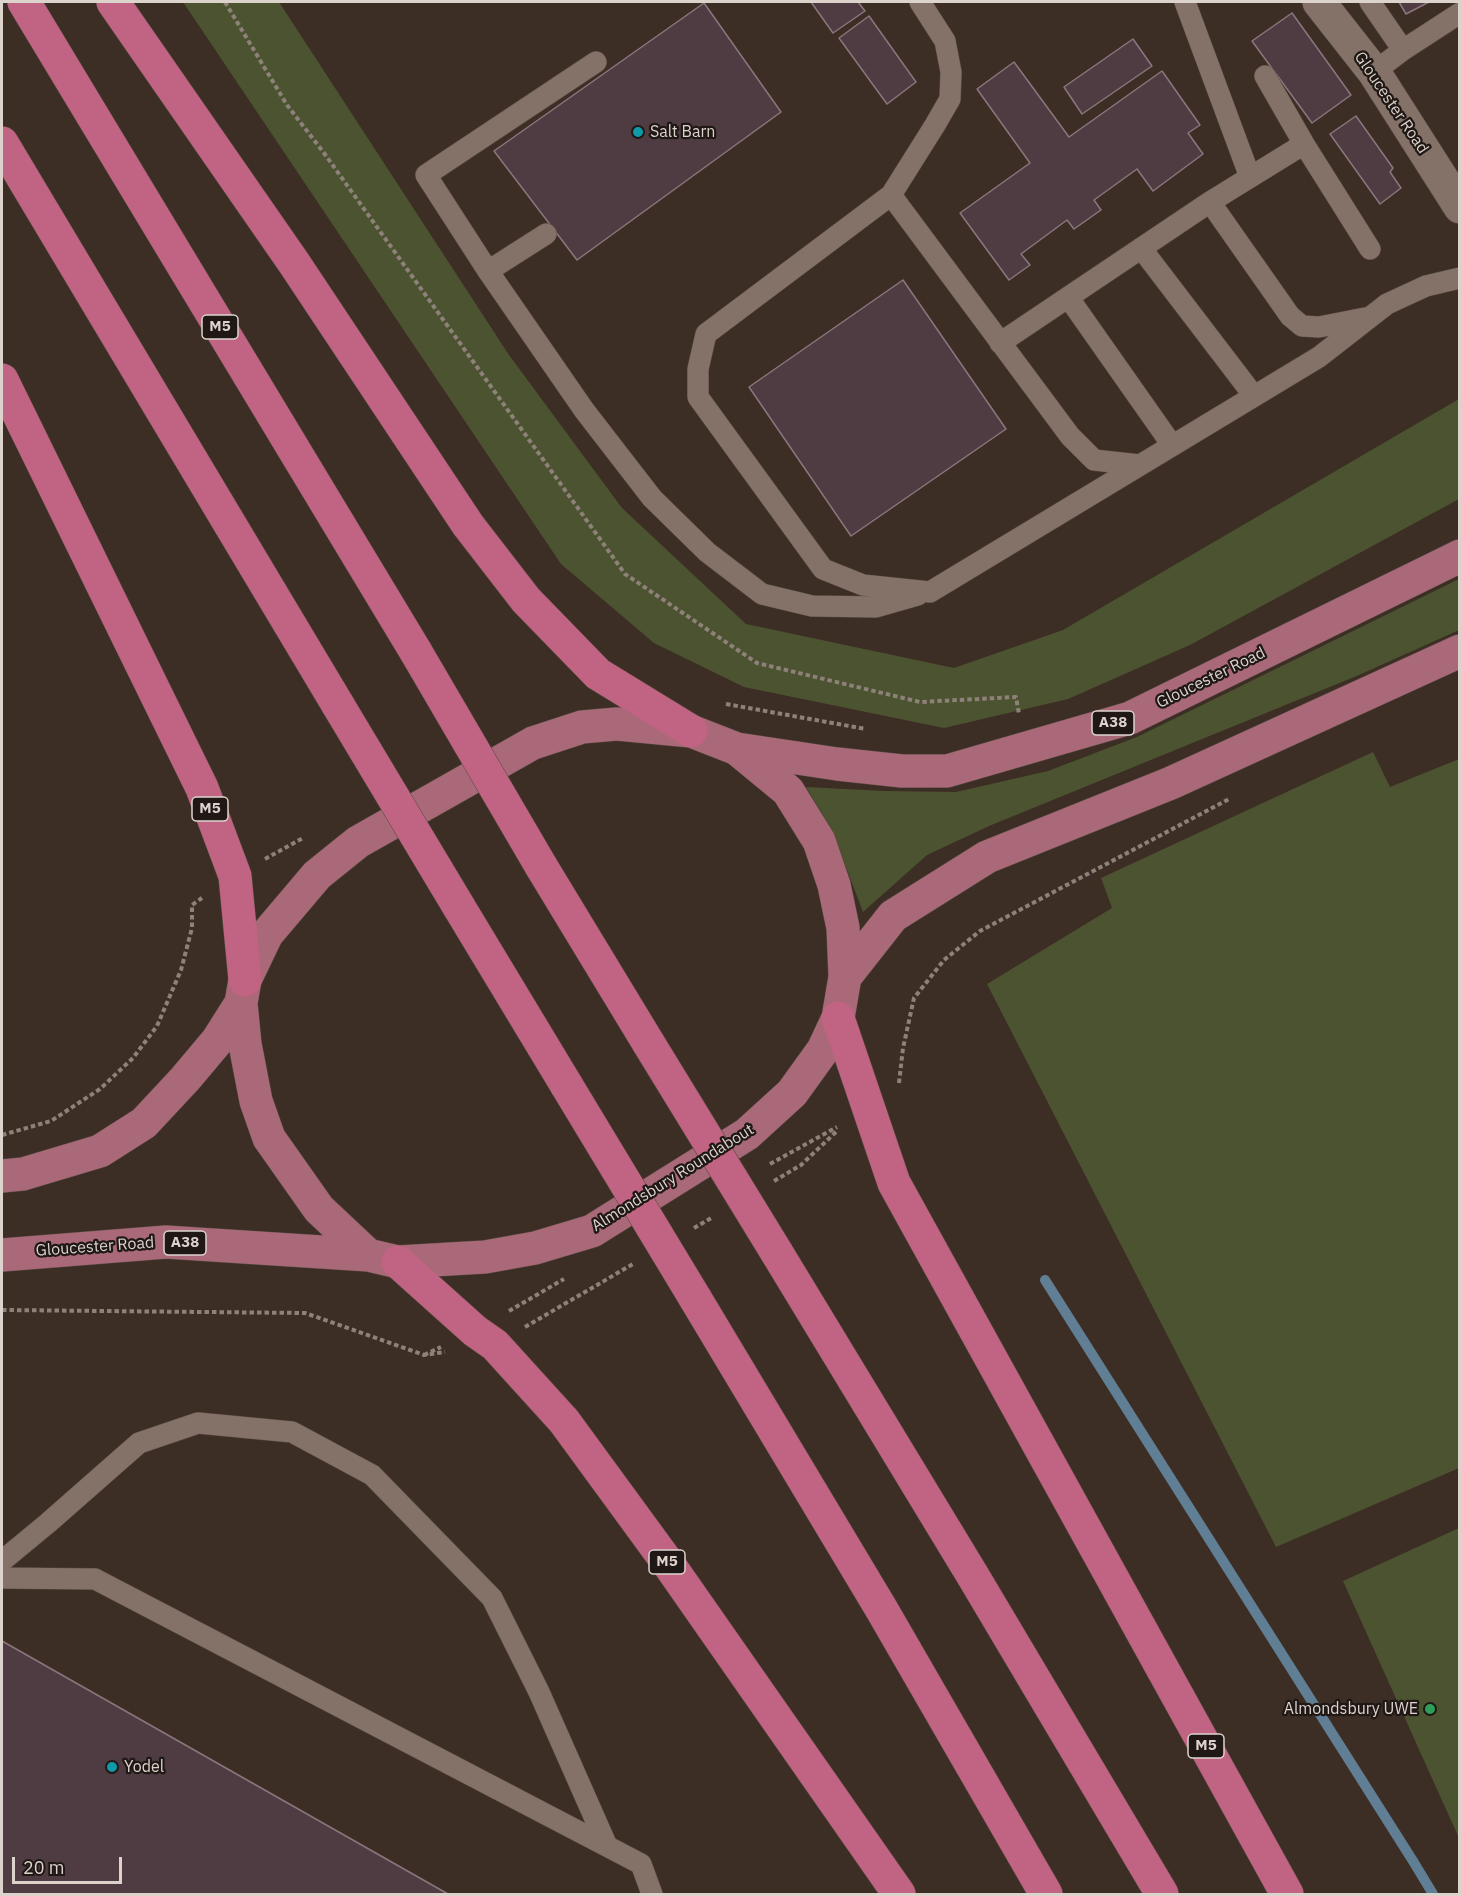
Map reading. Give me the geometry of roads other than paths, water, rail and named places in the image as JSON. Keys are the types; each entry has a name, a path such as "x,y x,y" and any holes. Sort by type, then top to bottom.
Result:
{"highway":[{"name":"M5","path":"24,2 416,652 541,866 973,1576 1162,1894"},
{"path":"113,2 287,253 468,525 526,600 598,674 691,730"},
{"path":"2,142 882,1610 1046,1894"},
{"name":"M5","path":"2,380 202,788 235,876 243,991"},
{"name":"M5","path":"838,1018 894,1183 1287,1894"},
{"name":"M5","path":"383,1258 495,1345 564,1421 670,1566 899,1894"}],"main road":[{"name":"Gloucester Road","path":"738,749 902,771 947,771 1130,718 1460,556"},
{"path":"845,977 893,916 987,857 1171,783 1460,651"},
{"name":"Almondsbury Roundabout","path":"243,991 267,934 317,875 358,842 532,743 582,727 617,724 691,730 738,749 788,791 819,841 834,885 843,928 845,977 838,1018 823,1050 792,1093 747,1134 592,1230 535,1248 485,1257 383,1258"},
{"path":"2,1176 22,1174 100,1151 144,1123 217,1041 243,991"},
{"path":"243,991 245,1044 256,1101 269,1138 319,1209 383,1258"},
{"name":"Gloucester Road","path":"2,1255 166,1242 383,1258"}],"street":[{"name":"Gloucester Road","path":"1319,2 1374,72 1460,207"}],"lane":[{"path":"920,2 945,41 951,72 951,99 891,195 706,334 698,369 698,397 823,569 863,585 930,592"},
{"path":"1185,2 1250,177"},
{"path":"1370,2 1403,50"},
{"path":"1374,72 1460,13"},
{"path":"596,62 426,175 488,271 584,410 652,498 707,552 762,594 812,606 876,607 930,592 1335,346 1388,304 1426,285 1460,278"},
{"path":"1265,76 1304,144 1370,249"},
{"path":"1000,343 1210,202 1304,144"},
{"path":"891,195 1070,436 1094,460 1140,465"},
{"path":"1210,202 1290,316 1302,326 1319,327 1369,317"},
{"path":"488,271 546,234"},
{"path":"1142,248 1254,396"},
{"path":"1068,297 1172,445"},
{"path":"2,1561 139,1443 198,1423 292,1432 372,1475 492,1598 539,1692 607,1846"},
{"path":"2,1578 95,1579 641,1864 652,1894"}],"waterway":[{"path":"1045,1280 1433,1894"}],"place":[{"name":"Salt Barn","path":"638,132"},
{"name":"Almondsbury UWE","path":"1430,1709"},
{"name":"Yodel","path":"112,1767"}]}
